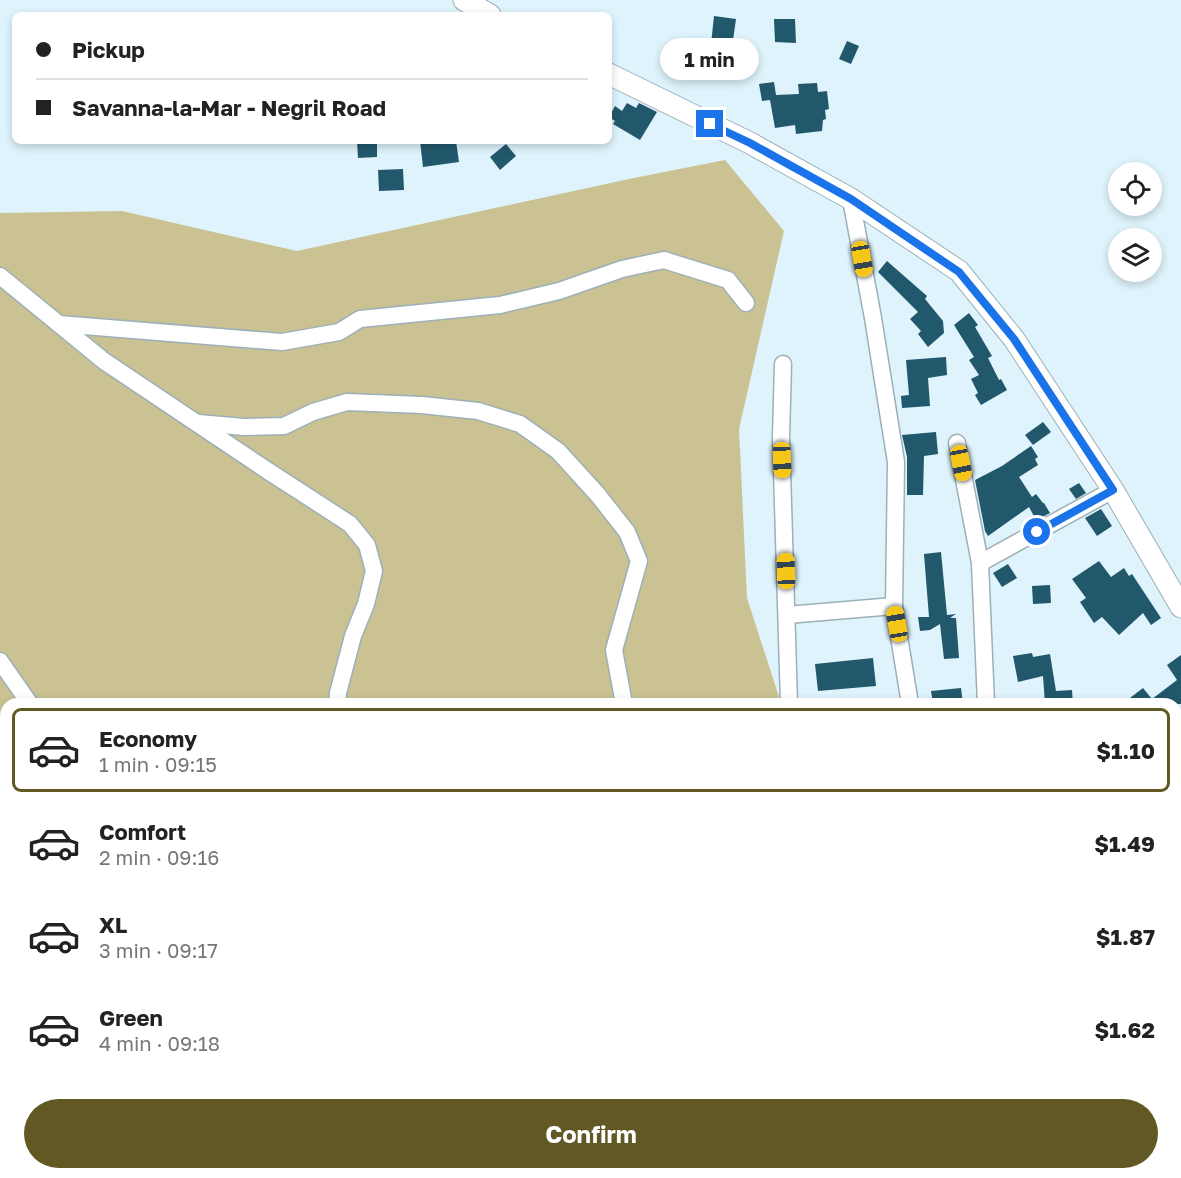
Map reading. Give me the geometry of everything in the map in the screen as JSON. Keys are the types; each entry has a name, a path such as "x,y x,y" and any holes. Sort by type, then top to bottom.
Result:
{"main road":[{"path":"464,0 485,12"},
{"path":"612,75 750,143 851,199 959,272 1014,339 1113,490 1181,607"}],"street":[{"path":"851,199 896,462 894,606 909,698"},
{"path":"59,324 282,342 339,332 360,319 500,305 559,291 622,269 664,260 728,280 746,303"},
{"path":"0,276 104,361 350,524 367,545 374,571 338,698"},
{"path":"783,364 781,438 789,698"},
{"path":"198,423 244,428 284,426 313,412 347,402 422,405 478,411 520,424 558,451 598,495 627,532 639,561 615,650 623,698"},
{"path":"957,443 980,563 986,698"},
{"path":"980,563 1113,490"},
{"path":"787,615 894,606"},
{"path":"0,661 26,698"}],"shaded area":[{"path":"725,160 784,231 739,429 747,598 779,698 0,698 0,213 122,211 297,251"}],"building":[{"path":"714,16 736,19 732,47 711,44"},
{"path":"774,19 795,19 796,43 775,42"},
{"path":"847,41 859,46 851,64 839,59"},
{"path":"774,82 776,95 799,94 798,84 817,83 818,92 827,91 829,109 825,110 826,119 823,120 822,131 796,134 795,125 775,128 770,100 762,101 759,84"},
{"path":"627,103 636,108 639,103 657,112 640,140 613,124 615,121 612,119 612,112 615,106 622,111"},
{"path":"357,144 377,144 377,157 358,158"},
{"path":"420,144 456,144 459,162 423,167"},
{"path":"506,144 516,156 500,170 490,157"},
{"path":"403,169 404,190 379,191 378,170"},
{"path":"887,261 927,296 925,299 943,321 944,333 928,347 918,334 921,331 910,319 918,312 878,272"},
{"path":"969,313 978,325 975,327 992,356 988,358 1007,390 981,405 975,395 978,393 971,379 979,375 969,360 974,357 954,325"},
{"path":"946,357 947,375 928,378 930,406 902,408 901,396 909,395 906,360"},
{"path":"1043,422 1051,432 1033,445 1025,435"},
{"path":"936,432 938,454 924,456 923,495 907,495 907,457 902,435"},
{"path":"1031,446 1038,457 1035,459 1038,465 1019,477 1032,497 1036,494 1050,513 1036,520 1029,507 988,536 975,480 1002,466"},
{"path":"1079,483 1086,493 1076,499 1069,489"},
{"path":"1101,509 1112,526 1097,536 1085,518"},
{"path":"941,552 947,615 956,614 950,618 956,618 959,658 944,659 940,624 930,630 920,631 918,617 929,617 924,554"},
{"path":"1099,561 1111,577 1124,568 1129,576 1132,574 1161,618 1151,625 1143,613 1119,635 1102,617 1094,623 1080,602 1086,598 1072,579"},
{"path":"1008,564 1017,578 1002,587 993,573"},
{"path":"1050,585 1051,603 1033,604 1032,586"},
{"path":"1032,653 1033,657 1050,654 1056,691 1072,690 1073,698 1045,698 1043,676 1018,682 1013,656"},
{"path":"1181,655 1181,698 1153,698 1177,680 1167,665"},
{"path":"873,658 876,686 818,691 815,664"},
{"path":"961,688 962,698 932,698 931,691"},
{"path":"1143,688 1151,698 1130,698"}],"route":[{"path":"710,124 750,143 851,199 959,272 1014,339 1113,490 1037,532"}]}
